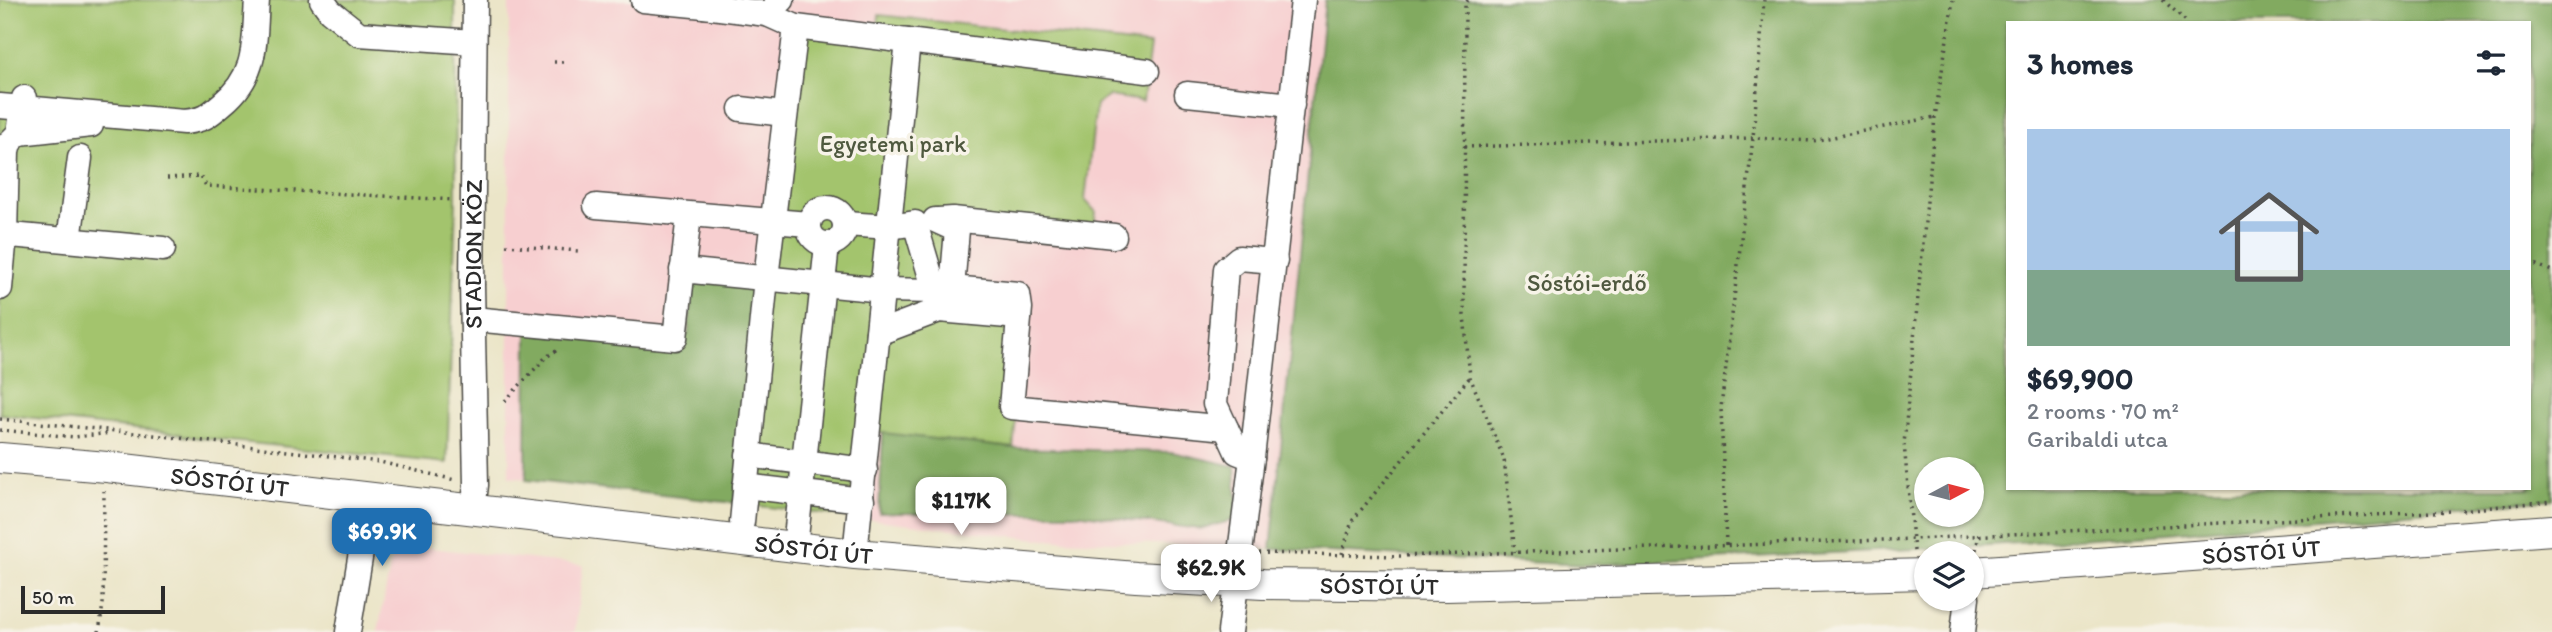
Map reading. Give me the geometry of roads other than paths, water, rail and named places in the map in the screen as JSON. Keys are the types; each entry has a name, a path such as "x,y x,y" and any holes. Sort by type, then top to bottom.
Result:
{"main road":[{"name":"SÓSTÓI ÚT","path":"0,458 107,467 370,497 475,497 795,547 1136,577 1237,583 1447,586 1914,575"},
{"name":"SÓSTÓI ÚT","path":"1984,572 2552,530"}],"street":[{"path":"252,58 257,0"},
{"path":"0,288 6,151 16,104 146,119 203,120 237,92 276,0"},
{"path":"321,0 330,11 359,34 474,42"},
{"name":"STADION KÖZ","path":"475,0 475,497"},
{"path":"643,0 775,7 796,27 1147,71"},
{"path":"1230,632 1275,261 1303,0"},
{"path":"742,522 766,278 796,27"},
{"path":"855,554 891,227 908,41"},
{"path":"1187,94 1292,106"},
{"path":"741,109 784,114"},
{"path":"9,139 146,119"},
{"path":"69,240 80,158"},
{"path":"895,185 927,221 943,295"},
{"path":"596,206 808,224"},
{"path":"830,208 840,214 845,224 838,241 827,245 811,236 808,224 813,213 830,208"},
{"path":"473,319 674,338 689,215"},
{"path":"878,333 943,295 957,230 927,221"},
{"path":"845,224 891,227 927,221 1114,236"},
{"path":"2,234 163,249"},
{"path":"795,547 827,245"},
{"path":"1252,458 1237,452 1215,404 1226,269 1240,258 1275,261"},
{"path":"682,270 943,295 1018,294 1019,317 1012,407 1226,428"},
{"path":"748,455 865,470"},
{"path":"745,486 862,500"},
{"path":"348,632 370,497"},
{"path":"1963,632 1966,611"}],"park label":[{"name":"Egyetemi park","path":"893,143"},
{"name":"Sóstói-erdő","path":"1587,282"}]}
